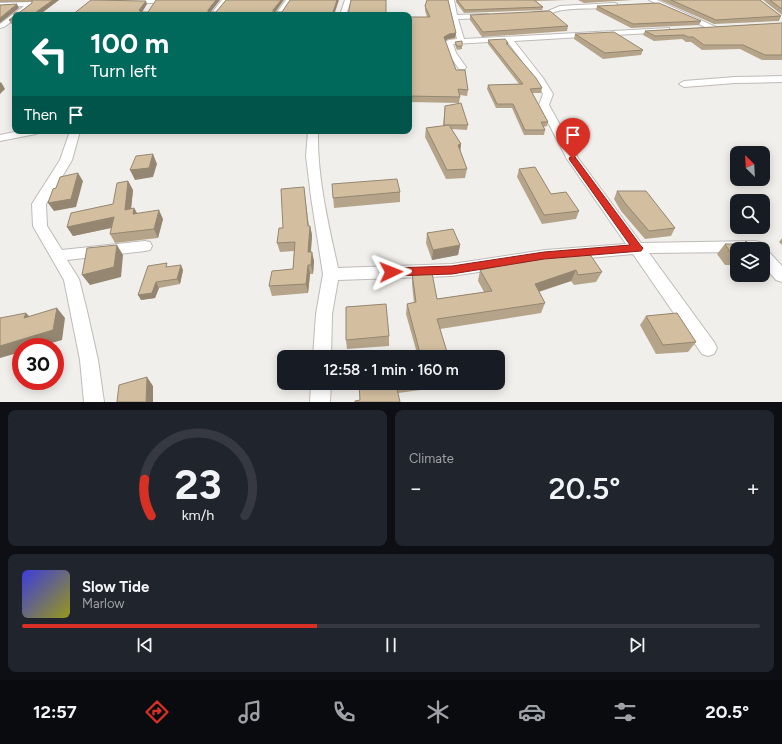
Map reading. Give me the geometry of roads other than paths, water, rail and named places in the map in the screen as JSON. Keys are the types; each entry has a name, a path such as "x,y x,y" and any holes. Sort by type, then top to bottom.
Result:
{"street":[{"path":"215,12 225,0"},
{"path":"280,12 289,0"},
{"path":"344,12 348,0"},
{"path":"451,0 461,41"},
{"path":"115,1 155,1"},
{"path":"148,10 155,1"},
{"path":"643,4 655,2 718,27 692,29"},
{"path":"0,5 31,4 21,12"},
{"path":"525,14 545,13 560,8 621,5"},
{"path":"454,17 493,16"},
{"path":"1,26 12,19"},
{"path":"1,26 12,25"},
{"path":"462,66 452,53 449,42 677,29"},
{"path":"509,39 540,80 548,94 544,106 573,159 708,348"},
{"path":"684,84 735,80 782,79"},
{"path":"0,138 21,134"},
{"path":"74,134 66,160 39,204 40,226 71,279 89,360 94,402"},
{"path":"314,134 312,156 317,197 331,274 324,314 322,350"},
{"path":"58,256 145,246"},
{"path":"331,274 452,270 544,256 637,248 730,246"},
{"path":"770,263 782,276"},
{"path":"320,402 321,390"}]}
